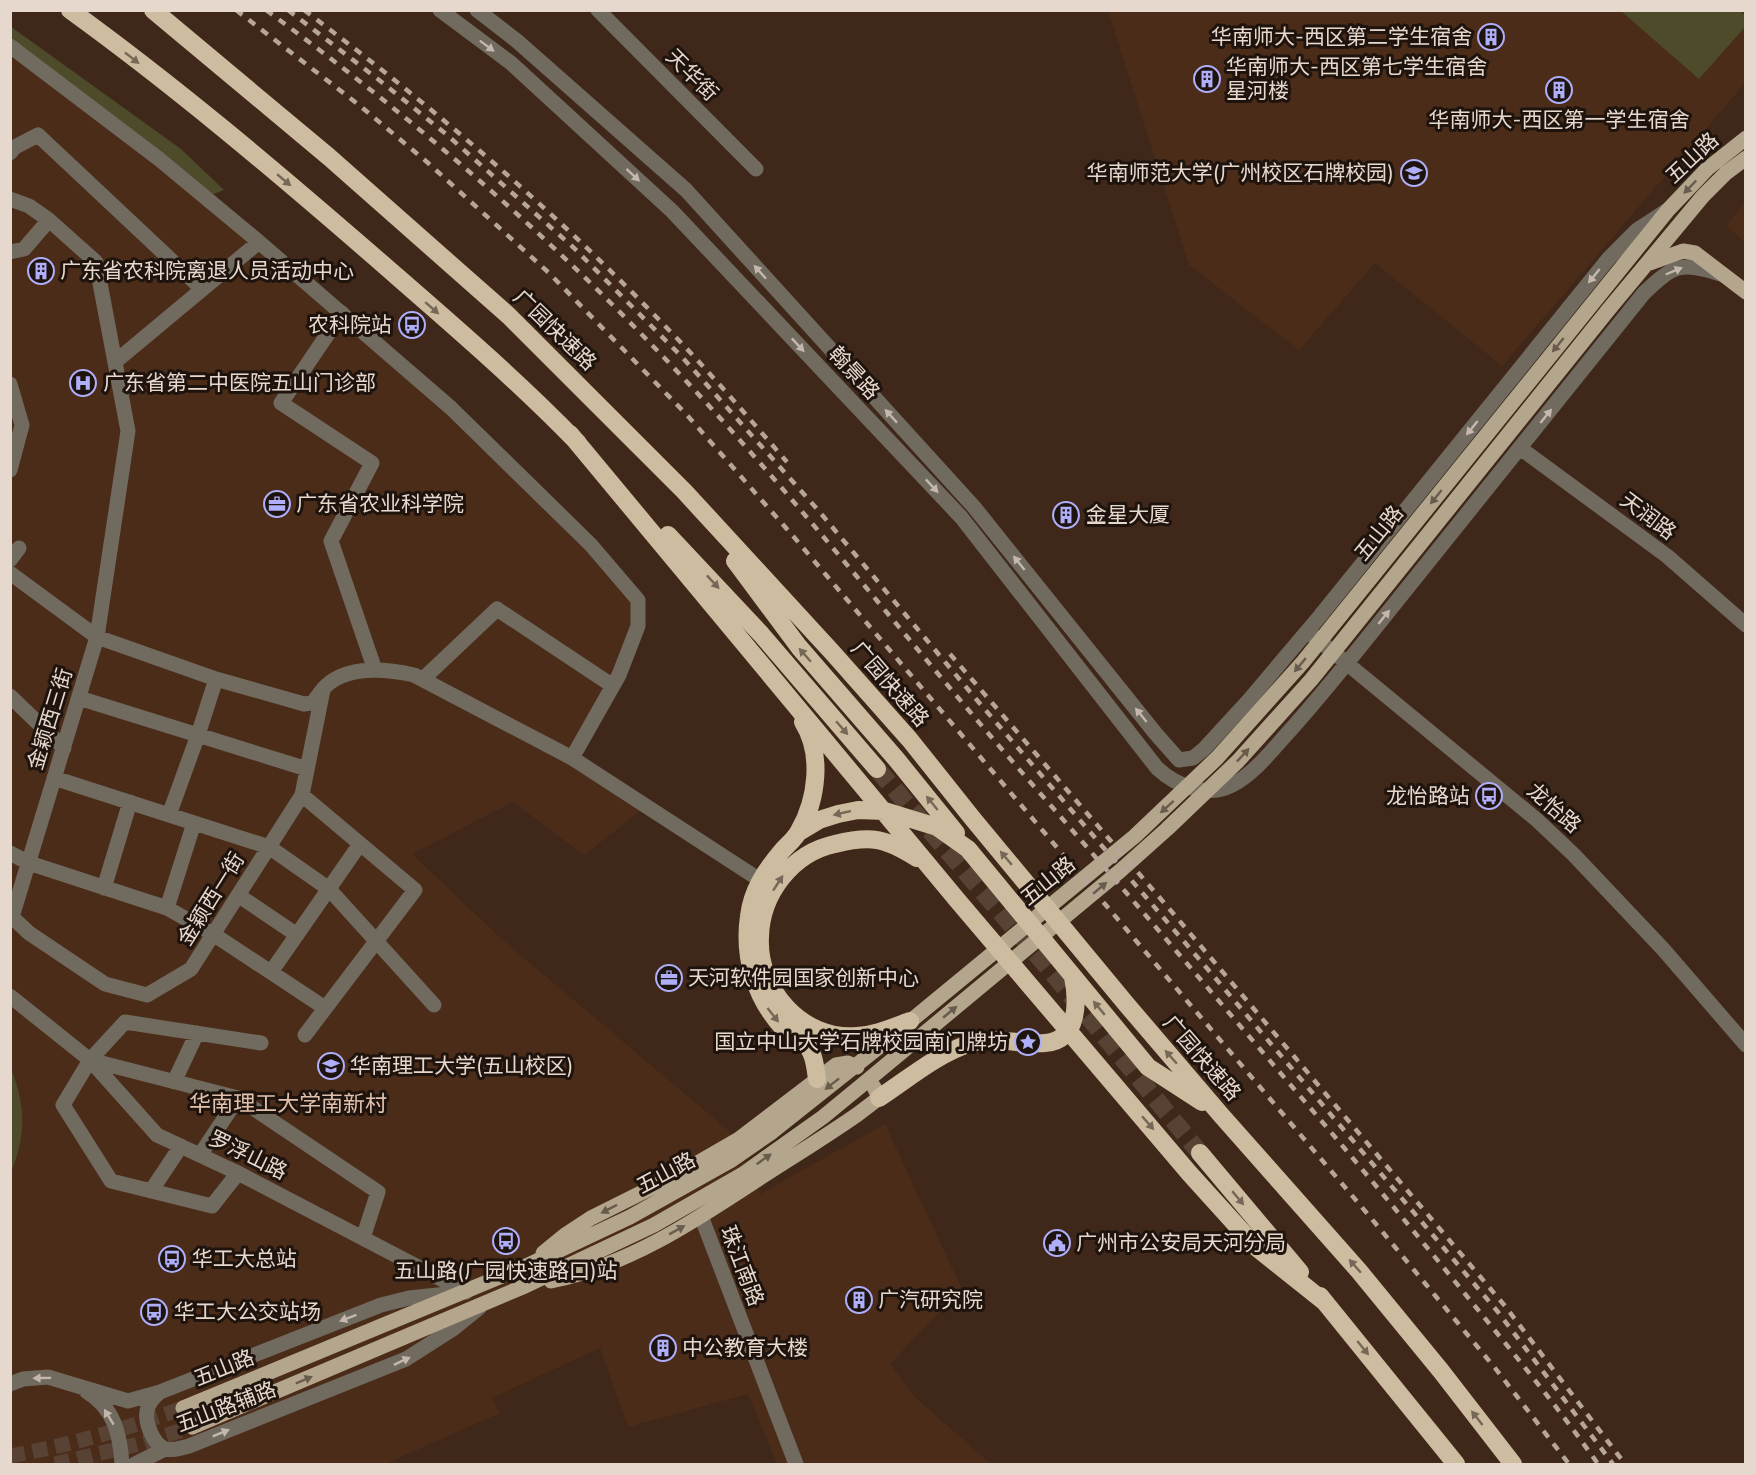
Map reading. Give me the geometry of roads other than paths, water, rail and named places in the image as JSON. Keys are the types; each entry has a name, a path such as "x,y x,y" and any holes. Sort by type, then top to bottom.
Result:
{"highway":[{"path":"68,10 220,126 304,196 498,366 570,434 761,634 877,769"},
{"name":"广园快速路","path":"153,10 321,150 509,316 684,491 910,740 979,827 1221,1115 1359,1271 1513,1464"},
{"path":"570,434 1068,1031 1241,1231 1257,1248 1326,1303"},
{"path":"684,491 799,647 897,760 1148,1067 1221,1115"},
{"path":"783,690 808,730 817,766 809,807 799,832"},
{"path":"817,1079 813,1054 804,1042 786,1031 769,1010 756,986 749,961 747,937 753,897 760,880 799,832 819,820 858,810 885,811 937,827 968,849"},
{"path":"910,1021 873,1034 855,1036 821,1031 800,1020 784,1005 771,986 759,938 766,905 779,881 801,858 824,846 854,839 880,840 897,846 933,870"},
{"path":"879,1098 951,1051 972,1043 990,1040 1045,1043 1057,1040 1068,1031 1076,1015 1077,995 1073,977"},
{"path":"1200,1153 1326,1303 1456,1464"}],"main road":[{"name":"五山路","path":"183,1408 466,1292 630,1217 706,1176 772,1132 910,1021 1126,844 1194,782 1225,750 1303,662 1668,210 1707,169 1746,138"},
{"name":"五山路","path":"192,1427 525,1286 654,1225 715,1191 785,1145 831,1110 1120,871 1219,780 1272,725 1311,680 1609,309 1703,196 1726,173 1746,158"},
{"path":"1647,264 1683,251 1695,254 1746,292"},
{"path":"525,1286 574,1276 599,1268 649,1245 701,1216 816,1143 879,1098 870,1079 861,1068 848,1063 836,1065 739,1139 675,1176 591,1218 565,1234 526,1266"}],"street":[{"name":"翰景路","path":"440,10 511,63 672,211 961,517 1165,776 1203,791 1220,790 1234,784 1273,750 1348,663"},
{"name":"翰景路","path":"477,10 518,41 686,190 974,507 1179,760 1193,758 1204,749 1308,631"},
{"name":"天华街","path":"598,10 756,169"},
{"path":"10,46 159,159 260,242 459,416 591,545 638,600 638,627 613,686 572,758"},
{"path":"10,153 15,147 38,135 202,289"},
{"name":"金颖西三街","path":"10,199 29,206 49,220 96,262 128,430 97,637 12,917"},
{"path":"1308,631 1609,258 1637,230 1668,210"},
{"path":"10,252 24,249 49,220"},
{"path":"115,362 260,242"},
{"path":"1348,663 1644,292 1670,270 1683,267 1697,266 1726,276"},
{"path":"342,313 282,403 372,463 331,541 375,670"},
{"path":"10,384 22,425 10,470"},
{"name":"天润路","path":"1520,448 1667,556 1746,625"},
{"path":"10,573 97,637 216,679 304,704 312,704 327,685 347,674 385,669 414,675 572,758 760,880"},
{"path":"423,679 497,609 613,686"},
{"name":"龙怡路","path":"1308,631 1537,820 1574,855 1677,964 1746,1045"},
{"path":"169,815 216,679"},
{"name":"金颖西一街","path":"12,917 29,933 105,984 147,995 191,969 302,795 323,690"},
{"path":"11,698 63,748"},
{"path":"78,698 307,769"},
{"path":"54,778 269,847 329,889 434,1005"},
{"path":"302,795 415,890 305,1035"},
{"path":"104,888 130,802"},
{"path":"167,908 194,823"},
{"path":"271,972 360,844"},
{"path":"10,853 29,863 167,908 213,934 326,1008"},
{"path":"238,895 297,935"},
{"name":"罗浮山路","path":"10,996 90,1060 158,1135 238,1173 466,1292"},
{"path":"238,1173 212,1206 111,1181 63,1105 90,1060 125,1022 261,1043"},
{"path":"174,1082 196,1033"},
{"path":"90,1060 238,1098 378,1192 363,1238"},
{"path":"200,1155 238,1098"},
{"path":"151,1191 181,1146"},
{"name":"珠江南路","path":"701,1216 796,1464"},
{"name":"五山路辅路","path":"466,1292 409,1298 381,1305 160,1392 153,1398 147,1410 150,1431 165,1449 189,1446 406,1359 453,1329 485,1303"},
{"path":"10,1384 22,1379 48,1377 128,1401 160,1392"},
{"path":"73,1383 95,1397 111,1417 121,1441 122,1464"},
{"path":"135,1464 165,1449"}],"tunnel":[{"path":"877,769 1050,970 1200,1153"},
{"path":"10,1456 98,1436 183,1408"},
{"path":"55,1464 139,1444 192,1427"}],"railway":[{"path":"236,10 359,105 427,162 549,273 687,415 793,536 1371,1218 1495,1368 1569,1464"},
{"path":"266,10 366,87 465,168 605,297 700,396 799,507 990,736 1342,1146 1519,1361 1598,1464"},
{"path":"288,10 446,134 574,248 683,358 818,510 1498,1312 1613,1464"},
{"path":"304,10 446,122 581,242 682,343 787,462"},
{"path":"950,654 1172,912 1505,1306 1625,1464"}],"place":[{"name":"华南师大-西区第二学生宿舍","path":"1491,37"},
{"name":"华南师大-西区第七学生宿舍 星河楼","path":"1207,79"},
{"name":"华南师大-西区第一学生宿舍","path":"1559,90"},
{"name":"华南师范大学(广州校区石牌校园)","path":"1414,173"},
{"name":"广东省农科院离退人员活动中心","path":"41,271"},
{"name":"农科院站","path":"412,325"},
{"name":"广东省第二中医院五山门诊部","path":"83,383"},
{"name":"广东省农业科学院","path":"277,504"},
{"name":"金星大厦","path":"1066,515"},
{"name":"龙怡路站","path":"1489,796"},
{"name":"天河软件园国家创新中心","path":"669,978"},
{"name":"国立中山大学石牌校园南门牌坊","path":"1028,1042"},
{"name":"华南理工大学(五山校区)","path":"331,1066"},
{"name":"五山路(广园快速路口)站","path":"506,1241"},
{"name":"广州市公安局天河分局","path":"1057,1243"},
{"name":"华工大总站","path":"172,1259"},
{"name":"广汽研究院","path":"859,1300"},
{"name":"华工大公交站场","path":"154,1312"},
{"name":"中公教育大楼","path":"663,1348"}],"district":[{"name":"华南理工大学南新村","path":"288,1104"}]}
